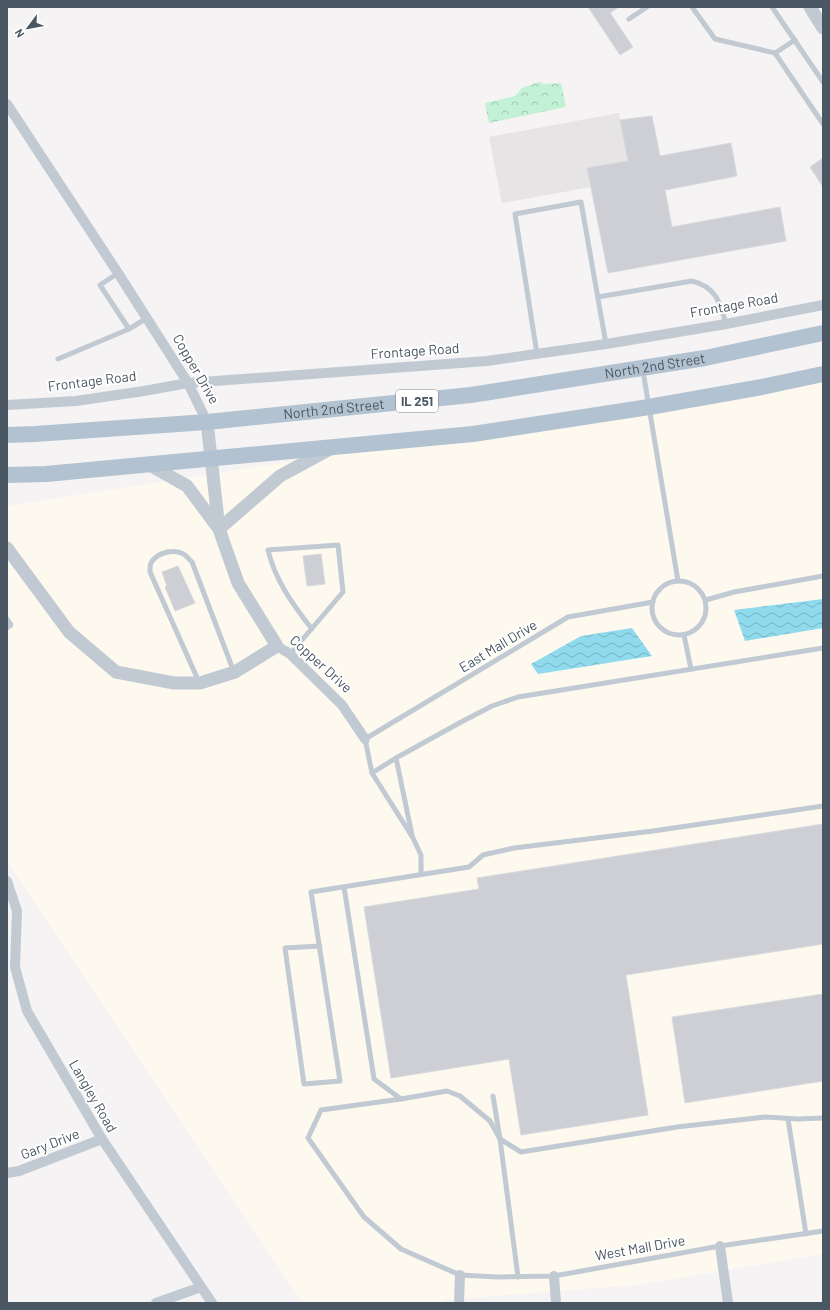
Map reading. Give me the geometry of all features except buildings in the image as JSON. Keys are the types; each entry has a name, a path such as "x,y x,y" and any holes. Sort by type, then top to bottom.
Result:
{"main road":[{"name":"North 2nd Street","path":"7,435 207,422 471,395 705,358 823,333"},
{"path":"7,475 46,474 150,465 210,458 473,434 649,407 823,374"}],"street":[{"path":"810,7 823,28"},
{"name":"Copper Drive","path":"7,104 188,383 207,422 210,458 220,529 238,584 277,646 290,654 342,705 366,739"},
{"name":"Frontage Road","path":"7,405 76,401 188,383 487,361 606,344 726,324 823,305"},
{"path":"150,465 186,486 220,529 280,476 332,447"},
{"path":"7,548 69,632 116,672 174,683 200,683 235,672 277,646"},
{"name":"Langley Road","path":"7,881 17,911 16,967 27,1011 102,1139 212,1303"},
{"name":"Gary Drive","path":"7,1173 19,1171 102,1139"},
{"path":"720,1246 728,1303"},
{"path":"459,1303 460,1275"},
{"path":"554,1276 556,1303"},
{"path":"156,1303 201,1287"}],"lane":[{"path":"629,19 647,7"},
{"path":"692,7 715,39 775,53 823,124"},
{"path":"772,7 823,82"},
{"path":"775,53 795,40"},
{"path":"537,354 515,214 581,202 606,344"},
{"path":"118,273 100,285 129,329"},
{"path":"598,297 692,281 701,283 711,290 720,302 726,324"},
{"path":"58,359 129,329 147,318"},
{"path":"642,368 678,581"},
{"path":"290,654 312,629 343,592 338,545 268,550 271,562 280,583 292,604 312,629"},
{"path":"200,683 150,572 151,563 157,556 168,552 178,552 185,555 192,562 235,672"},
{"path":"706,600 734,592 823,576"},
{"path":"678,581 687,582 695,586 706,600 704,618 700,626 693,632 684,635 675,635 660,627 652,611 656,594 662,587 669,583 678,581"},
{"name":"East Mall Drive","path":"366,739 568,617 653,602"},
{"path":"7,618 11,625 7,628"},
{"path":"684,635 691,669"},
{"path":"372,773 396,758 492,706 518,697 823,648"},
{"path":"366,739 372,773 413,838 421,855 421,874"},
{"path":"396,758 413,838"},
{"path":"320,946 285,948 304,1084 340,1081 320,946 311,892 469,867 483,855 514,848 654,831 823,806"},
{"path":"344,886 374,1079 401,1099 447,1091 460,1096 490,1120 500,1139 521,1152 677,1127 765,1117 788,1119 823,1118"},
{"path":"493,1096 518,1277"},
{"name":"West Mall Drive","path":"401,1099 321,1110 308,1138 364,1217 401,1250 460,1275 497,1277 554,1276 720,1246 823,1231"},
{"path":"788,1119 806,1234"}],"shaded area":[{"path":"619,113 628,161 587,168 591,187 502,203 489,137"},
{"path":"823,378 823,1254 637,1285 444,1300 444,1303 303,1303 7,860 7,506"}],"green space":[{"path":"539,82 544,84 561,83 566,107 489,123 485,103 515,96 522,88"}],"water":[{"path":"823,599 823,628 745,641 734,610"},
{"path":"632,628 652,656 538,674 531,664 581,636"}]}
